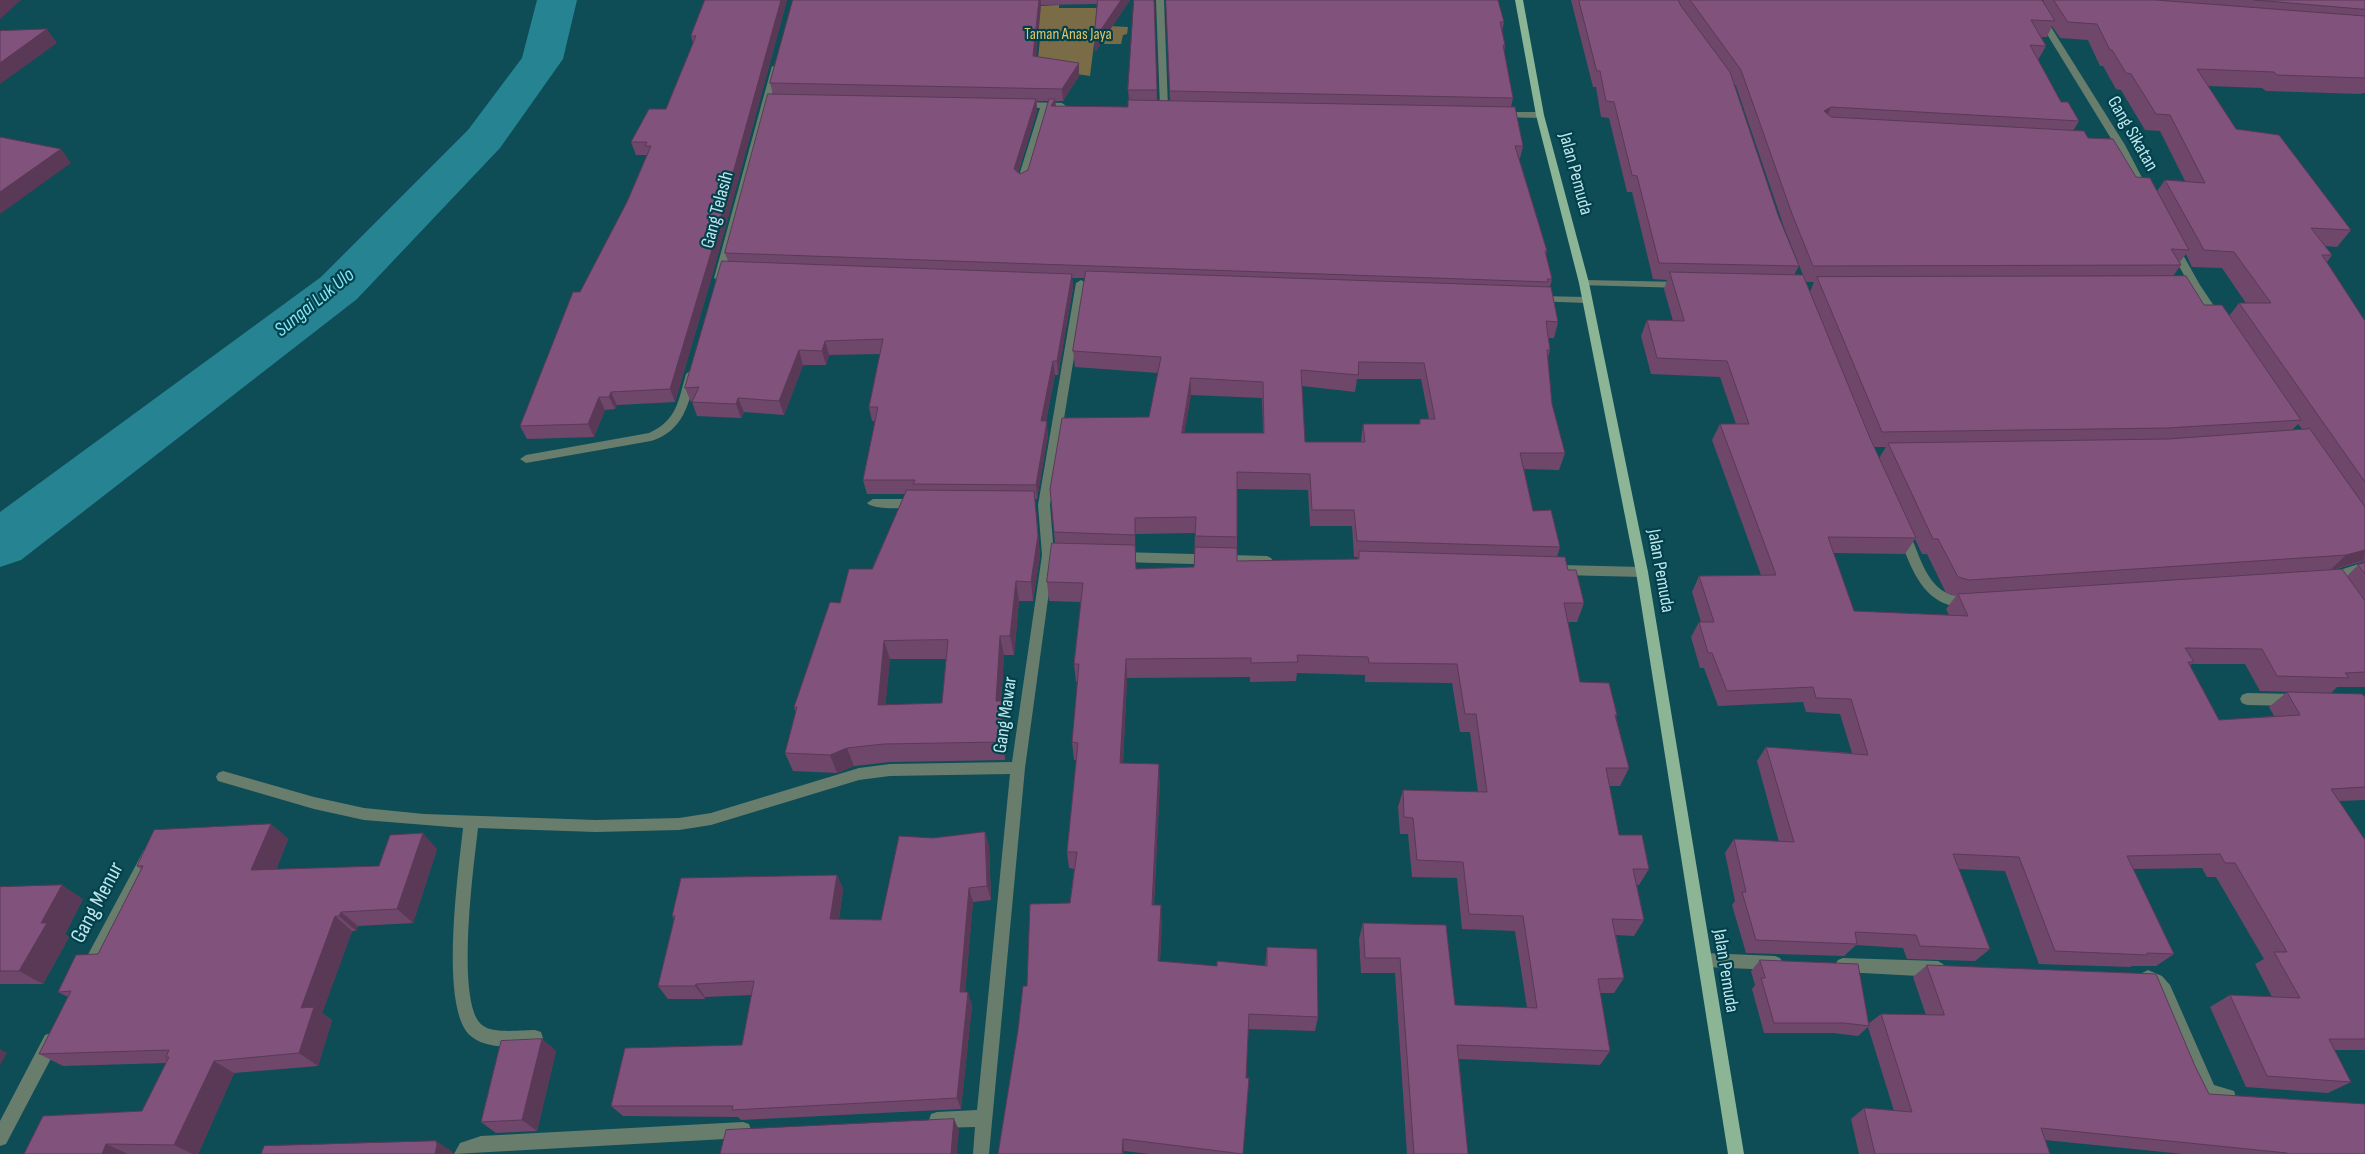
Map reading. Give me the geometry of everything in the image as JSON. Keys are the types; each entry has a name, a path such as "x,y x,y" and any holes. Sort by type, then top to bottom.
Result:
{"main road":[{"name":"Jalan Pemuda","path":"1519,0 1540,115 1584,283 1642,572 1736,1154"}],"street":[{"path":"1160,0 1164,108"},
{"name":"Gang Sikatan","path":"2031,2 2151,203"},
{"name":"Gang Telasih","path":"715,289 726,270 771,101 778,55"},
{"path":"1005,105 1075,106"},
{"path":"1022,182 1045,106"},
{"path":"1154,108 1174,108"},
{"path":"1490,114 1540,115"},
{"path":"2168,236 2190,286 2223,326"},
{"name":"Gang Mawar","path":"982,1154 1018,768 1053,555 1039,505 1081,283"},
{"path":"1584,283 1693,285"},
{"path":"1528,298 1586,300"},
{"path":"526,459 651,437 671,428 678,418 694,362"},
{"path":"873,503 930,503"},
{"path":"1900,524 1928,587 1939,598 1957,603 1977,602"},
{"path":"1107,557 1276,562"},
{"path":"2340,592 2324,578 2365,567"},
{"path":"1543,569 1642,572"},
{"path":"2247,699 2306,700"},
{"path":"223,777 314,804 364,814 416,820 596,826 679,824 711,819 859,774 890,770 1018,768"},
{"path":"471,822 462,915 461,991 465,1012 474,1029 483,1035 535,1038"},
{"name":"Gang Menur","path":"83,980 152,848"},
{"path":"1705,960 1792,963"},
{"path":"1830,965 1954,970"},
{"path":"2137,978 2152,978 2164,990 2209,1092 2219,1096 2239,1098"},
{"path":"0,1138 60,1024"},
{"path":"919,1121 985,1118"},
{"path":"462,1154 466,1150 481,1144 757,1129"}],"green space":[{"name":"Taman Anas Jaya","path":"1059,5 1059,8 1112,8 1109,26 1128,27 1127,34 1123,35 1121,44 1094,44 1090,76 1037,68 1040,39 990,38 1040,6"}],"building":[{"path":"705,0 781,0 710,256 670,389 611,392 609,397 599,397 588,424 520,426 573,292 580,292 627,202 651,146 645,146 647,142 631,142 649,109 666,109 696,36 691,36"},
{"path":"793,0 1039,0 1033,56 1079,63 1062,89 770,83"},
{"path":"1098,0 1121,0 1094,40"},
{"path":"1134,0 1154,0 1157,90 1128,90"},
{"path":"1166,0 1498,0 1504,22 1500,22 1513,98 1170,91"},
{"path":"1579,0 1678,0 1730,72 1778,215 1799,266 1659,263 1637,176 1632,175 1614,102 1606,101 1600,71 1597,71"},
{"path":"1690,0 2042,0 2055,21 2031,20 2046,46 2030,45 2061,102 2068,102 2079,121 1831,107 1824,111 1831,117 2084,131 2088,138 2113,139 2136,177 2150,178 2189,250 2171,249 2181,265 1813,266 1792,214 1741,70"},
{"path":"2054,0 2156,0 2365,16 2365,78 2277,75 2274,72 2197,69 2236,129 2279,135 2351,230 2311,228 2332,255 2322,255 2365,321 2365,482 2239,303 2271,303 2234,252 2204,250 2165,180 2205,183 2170,115 2156,114 2131,74 2126,73 2112,50 2110,50 2097,24 2068,22"},
{"path":"2255,0 2365,0 2365,9"},
{"path":"47,29 0,63 0,31"},
{"path":"768,94 1036,99 1014,169 1020,174 1028,170 1049,99 1055,99 1051,106 1128,107 1128,100 1515,107 1523,146 1515,146 1547,251 1545,251 1552,279 1547,279 1548,282 725,253"},
{"path":"0,137 61,149 0,192"},
{"path":"722,261 1072,274 1057,361 1053,361 1041,421 1047,421 1036,485 913,484 915,480 863,480 878,407 869,407 883,339 825,341 822,351 799,350 779,401 738,398 736,404 692,402 699,387 685,388"},
{"path":"1086,271 1551,287 1558,322 1546,321 1550,350 1547,350 1552,404 1565,453 1520,453 1533,511 1551,510 1560,547 1357,541 1354,510 1312,510 1310,474 1237,472 1237,537 1195,536 1196,517 1135,518 1135,535 1054,532 1050,489 1062,418 1149,417 1161,357 1073,351","holes":["1359,362 1424,363 1435,419 1420,419 1420,424 1363,424 1365,442 1305,442 1301,370 1358,375","1191,378 1263,382 1264,433 1182,433"]},
{"path":"1670,272 1803,275 1870,438 1916,538 1828,537 1854,611 1968,616 1958,594 2342,569 2365,601 2365,672 2345,673 2349,678 2277,676 2262,649 2185,648 2194,662 2188,662 2219,720 2300,715 2287,692 2362,694 2365,697 2365,787 2331,789 2365,840 2365,1039 2329,1039 2351,1082 2267,1076 2230,995 2300,998 2274,952 2287,952 2235,863 2225,863 2220,854 2127,856 2174,954 2147,953 2147,955 2055,951 2019,857 1953,854 1990,949 1920,946 1916,935 1855,932 1857,944 1756,940 1742,892 1746,892 1734,839 1794,842 1766,747 1868,755 1851,699 1816,698 1813,687 1727,691 1712,653 1708,653 1699,622 1714,622 1699,576 1776,575 1720,424 1749,424 1727,361 1657,358 1647,320 1684,321"},
{"path":"2186,276 2204,305 2222,305 2301,420 2167,428 1882,432 1817,277"},
{"path":"2310,429 2365,507 2365,550 2346,555 1969,580 1958,577 1938,539 1933,539 1888,443 2168,439"},
{"path":"907,490 1034,491 1038,535 1031,582 1016,581 1010,636 1000,636 996,701 1004,701 1002,742 884,744 847,748 830,755 785,753 797,707 794,707 830,602 840,603 849,569 872,569","holes":["948,640 942,703 878,705 884,641"]},
{"path":"1052,543 1135,545 1136,569 1194,567 1195,547 1237,548 1237,561 1359,559 1359,551 1565,557 1568,570 1576,570 1584,603 1564,603 1580,682 1609,683 1629,768 1606,768 1619,835 1642,835 1649,869 1633,869 1644,920 1612,919 1624,978 1598,979 1610,1051 1457,1045 1468,1154 1414,1154 1400,958 1365,958 1363,923 1446,925 1455,1005 1537,1008 1523,916 1469,914 1463,862 1417,860 1413,818 1404,817 1403,790 1487,792 1476,714 1465,714 1457,664 1369,663 1368,657 1297,655 1298,662 1251,663 1251,658 1126,659 1120,763 1159,764 1152,905 1161,905 1158,961 1217,966 1217,961 1267,966 1267,947 1317,949 1318,1017 1249,1014 1246,1078 1249,1078 1243,1154 1123,1139 1122,1154 998,1154 1018,1030 1023,986 1027,986 1030,904 1070,903 1077,852 1067,852 1078,743 1072,742 1079,664 1074,664 1083,583 1047,582"},
{"path":"2365,563 2365,574 2358,565"},
{"path":"271,824 251,870 379,866 390,835 423,833 397,909 341,912 339,916 335,916 301,1008 314,1007 299,1053 214,1061 174,1145 106,1144 102,1154 24,1154 43,1116 142,1111 169,1057 166,1057 169,1050 39,1054 71,991 58,992 76,955 98,954 143,866 137,866 154,830"},
{"path":"985,832 987,886 969,888 960,992 968,992 957,1098 732,1110 733,1106 611,1106 625,1048 742,1045 754,981 696,984 695,986 658,986 675,916 672,916 681,878 837,875 830,919 881,920 899,836 933,838"},
{"path":"62,885 41,923 47,923 19,971 0,971 0,887"},
{"path":"1760,960 1858,964 1869,1026 1844,1023 1774,1023 1761,978 1765,978"},
{"path":"1927,965 2156,974 2209,1094 2365,1104 2365,1154 2287,1154 2041,1128 2050,1154 1875,1154 1864,1108 1912,1112 1881,1014 1944,1015"},
{"path":"542,1039 522,1120 481,1122 501,1041"},
{"path":"954,1119 951,1154 720,1154 726,1130"},
{"path":"436,1141 435,1154 261,1154 264,1146"}],"waterway":[{"name":"Sungai Luk Ulo","path":"0,544 339,288 484,139 542,59 557,0"}]}
